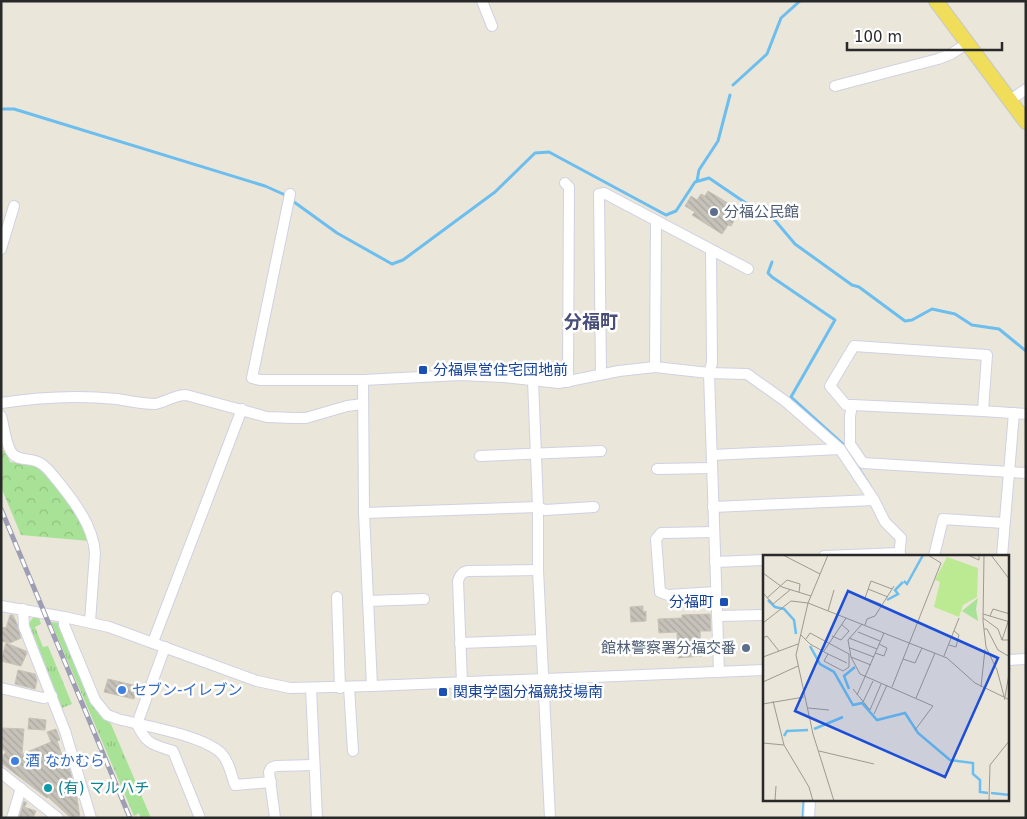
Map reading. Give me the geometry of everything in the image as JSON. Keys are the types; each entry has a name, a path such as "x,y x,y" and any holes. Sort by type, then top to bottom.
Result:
{"main road":[{"path":"936,1 1026,122"}],"street":[{"path":"482,1 492,26"},
{"path":"836,86 938,59 951,54 968,43"},
{"path":"1010,100 1026,90"},
{"path":"565,182 569,187 568,382"},
{"path":"601,374 599,194 604,193 748,269"},
{"path":"290,199 252,378 260,380 363,380 460,375 558,383 601,374 655,367 709,373 747,374 785,401 840,449 874,500 885,522 900,538 899,555"},
{"path":"1,249 14,206"},
{"path":"655,367 656,221"},
{"path":"711,250 712,363 709,373 719,672"},
{"path":"983,411 987,355 854,346 830,386 846,405 1026,414"},
{"path":"363,380 364,514 372,686"},
{"path":"533,380 538,507 538,570 550,818"},
{"path":"1,403 30,398 54,397 117,399 155,404 175,396 186,395 267,417 294,418 306,418 347,406 363,404"},
{"path":"852,405 850,444 863,463 1026,473"},
{"path":"152,642 242,409"},
{"path":"1002,555 1014,413"},
{"path":"1,416 10,452 16,458 36,460 45,466 82,515 95,546 90,622"},
{"path":"712,455 840,449"},
{"path":"480,456 601,451"},
{"path":"657,469 712,468"},
{"path":"714,507 874,500"},
{"path":"364,514 538,507 545,510 594,507"},
{"path":"934,555 943,519 1004,523"},
{"path":"714,532 661,533 656,539 660,592 668,595 716,592"},
{"path":"715,562 763,560"},
{"path":"462,683 458,581 460,576 463,572 538,570"},
{"path":"337,597 353,751"},
{"path":"368,601 424,599"},
{"path":"1,606 90,622 152,642 257,681 290,688 543,680 763,670"},
{"path":"23,610 24,627 52,696 75,761 91,818"},
{"path":"717,616 763,615"},
{"path":"64,617 64,625 95,700 107,714 136,724 195,739 220,751 225,757 234,785 271,782"},
{"path":"460,643 541,640"},
{"path":"165,647 136,724 143,738 152,744 173,750 200,818"},
{"path":"1010,660 1026,659"},
{"path":"1,688 43,698 52,696"},
{"path":"311,688 317,818"},
{"path":"275,818 269,772 271,768 276,766 314,765"},
{"path":"1,773 58,818"},
{"path":"12,818 21,788"},
{"path":"809,818 810,802"}],"green space":[{"path":"5,450 10,462 38,466 72,504 89,541 21,535 1,487 1,451"},
{"path":"33,618 39,618 41,624 35,627 43,647 48,646 72,704 62,708 29,623"},
{"path":"51,622 59,623 103,717 111,724 151,818 141,818 139,813 134,816"}],"building":[{"name":"分福公民館","path":"708,191 736,208 732,217 735,219 731,226 728,225 722,234 692,215 695,212 685,206 691,196 697,200 701,194 705,196"},
{"path":"643,606 643,612 646,611 646,621 631,622 630,607"},
{"path":"710,614 711,631 700,631 701,656 678,658 677,632 659,633 658,619 682,618 682,615"},
{"path":"10,615 13,615 21,638 10,643 1,641 1,627 6,628"},
{"path":"6,643 26,651 27,653 21,666 1,661"},
{"path":"18,670 35,674 37,680 35,689 15,684"},
{"path":"108,679 137,686 134,699 104,692"},
{"path":"29,718 46,720 45,730 28,729"},
{"path":"1,728 24,729 22,754 51,742 47,732 56,729 60,740 57,741 64,761 67,761 76,791 80,818 71,818 48,797 1,763 1,758 6,752 1,748"},
{"path":"24,801 27,803 24,807 36,811 33,818 19,818"}],"waterway":[{"path":"733,85 767,54 781,18 800,1"},
{"path":"697,181 699,170 718,141 730,95"},
{"path":"1,109 14,109 265,186 283,194 337,233 392,264 403,260 495,192 535,153 549,152 666,215 676,211 695,182 709,178 756,210 773,218 795,244 905,321 912,320 932,309 955,314 972,325 999,329 1026,351"},
{"path":"772,262 768,273 772,277 835,320 791,397 843,444 870,486"},
{"path":"803,818 804,802"}],"railway":[{"path":"1,509 130,818"}],"place":[{"name":"分福公民館","path":"714,212"},
{"name":"分福県営住宅団地前","path":"423,370"},
{"name":"分福町","path":"724,602"},
{"name":"館林警察署分福交番","path":"746,648"},
{"name":"セブン-イレブン","path":"122,690"},
{"name":"関東学園分福競技場南","path":"443,692"},
{"name":"酒 なかむら","path":"15,761"},
{"name":"(有) マルハチ","path":"48,788"}],"district":[{"name":"分福町","path":"591,321"}]}
